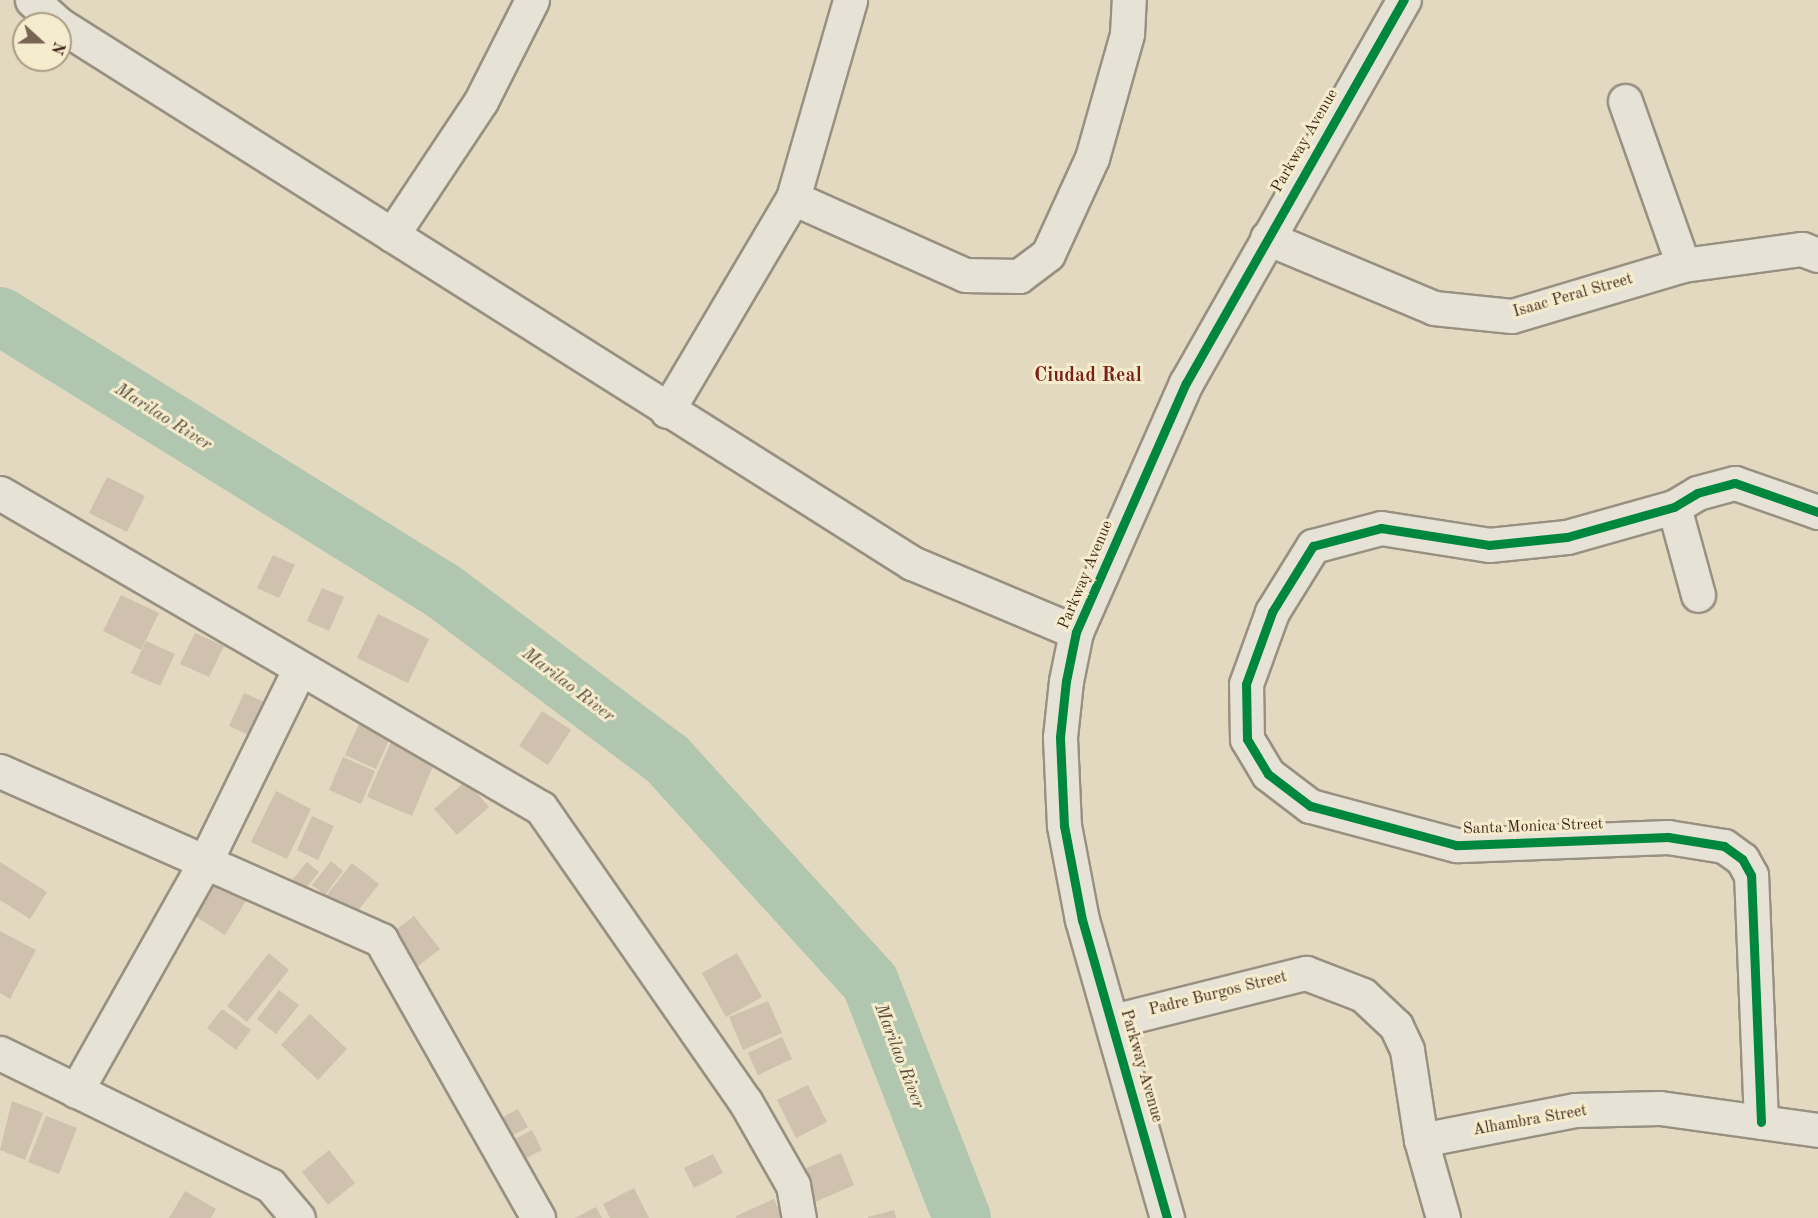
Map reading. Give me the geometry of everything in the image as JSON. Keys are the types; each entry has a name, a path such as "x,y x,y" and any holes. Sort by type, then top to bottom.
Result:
{"street":[{"path":"32,0 46,12"},
{"path":"392,235 481,101 532,0"},
{"path":"667,411 793,198 850,0"},
{"path":"793,198 965,275 1019,276 1048,254 1092,158 1127,34 1129,0"},
{"name":"Parkway Avenue","path":"1167,1218 1113,1021 1082,920 1064,826 1061,711 1076,632 1186,383 1404,0"},
{"path":"72,32 667,411 912,562 1076,632"},
{"path":"1625,101 1683,265"},
{"name":"Isaac Peral Street","path":"1267,238 1434,308 1512,316 1683,265 1802,249 1818,255"},
{"name":"Santa Monica Street","path":"1761,1122 1750,875 1742,859 1724,846 1688,839 1456,845 1385,829 1310,806 1268,774 1247,739 1246,684 1272,612 1313,546 1381,528 1489,545 1550,539 1674,507 1697,493 1735,483 1818,512"},
{"path":"0,493 298,672 541,808 745,1101 793,1185 799,1218"},
{"path":"1674,507 1698,595"},
{"path":"76,1091 204,864 298,672"},
{"path":"0,771 204,864 381,940 538,1218"},
{"name":"Padre Burgos Street","path":"1113,1021 1270,978 1306,973 1363,995 1396,1026 1407,1050 1421,1140 1443,1218"},
{"path":"0,1053 270,1185 298,1218"},
{"name":"Alhambra Street","path":"1421,1140 1575,1110 1660,1108 1818,1130"}],"building":[{"path":"107,477 145,496 127,532 89,513"},
{"path":"273,555 295,565 279,598 257,588"},
{"path":"322,588 344,597 329,631 307,621"},
{"path":"121,595 159,613 141,650 103,631"},
{"path":"378,614 429,639 408,683 357,658"},
{"path":"195,633 224,646 209,677 180,664"},
{"path":"146,641 175,654 160,686 131,673"},
{"path":"244,693 267,703 251,736 229,726"},
{"path":"542,711 571,730 548,765 519,746"},
{"path":"362,717 393,731 376,769 345,755"},
{"path":"394,735 438,754 412,816 367,797"},
{"path":"343,757 375,771 361,804 329,790"},
{"path":"466,781 489,807 457,835 434,809"},
{"path":"276,791 311,809 287,859 251,842"},
{"path":"312,816 334,826 318,860 297,850"},
{"path":"331,861 343,871 325,895 312,885"},
{"path":"0,862 47,892 30,919 0,900"},
{"path":"307,862 319,872 301,895 288,885"},
{"path":"352,863 379,884 353,917 326,896"},
{"path":"218,880 247,899 225,935 195,916"},
{"path":"414,916 440,949 413,970 387,937"},
{"path":"0,931 36,950 10,999 0,993"},
{"path":"269,953 289,970 247,1022 227,1006"},
{"path":"737,953 762,997 726,1017 702,973"},
{"path":"279,990 299,1005 276,1034 257,1019"},
{"path":"768,1001 782,1033 743,1050 729,1017"},
{"path":"222,1009 251,1030 236,1050 207,1028"},
{"path":"310,1014 347,1049 318,1080 281,1045"},
{"path":"782,1037 792,1059 758,1075 748,1053"},
{"path":"808,1085 827,1122 796,1138 777,1100"},
{"path":"12,1101 43,1113 25,1160 0,1150"},
{"path":"518,1109 528,1127 504,1140 495,1121"},
{"path":"46,1116 77,1128 59,1174 28,1162"},
{"path":"532,1130 542,1150 513,1165 504,1145"},
{"path":"329,1150 355,1183 328,1205 302,1172"},
{"path":"841,1153 854,1185 815,1202 802,1170"},
{"path":"713,1154 723,1173 694,1188 684,1168"},
{"path":"634,1188 649,1218 610,1218 603,1204"},
{"path":"185,1191 216,1209 211,1218 169,1218"},
{"path":"774,1199 782,1218 736,1218 736,1216"},
{"path":"596,1207 602,1218 575,1218"},
{"path":"894,1210 896,1218 868,1218 868,1217"}],"waterway":[{"name":"Marilao River","path":"0,316 443,591 667,759 870,982 962,1218"}],"cycle path":[{"path":"1167,1218 1082,920 1064,826 1060,737 1066,681 1076,632 1186,383 1404,0"},
{"path":"1761,1122 1751,875 1742,859 1724,846 1668,837 1456,845 1310,806 1268,774 1247,739 1246,684 1272,612 1313,546 1381,528 1489,545 1567,537 1674,507 1697,493 1735,483 1818,512"}],"district":[{"name":"Ciudad Real","path":"1088,376"}]}
